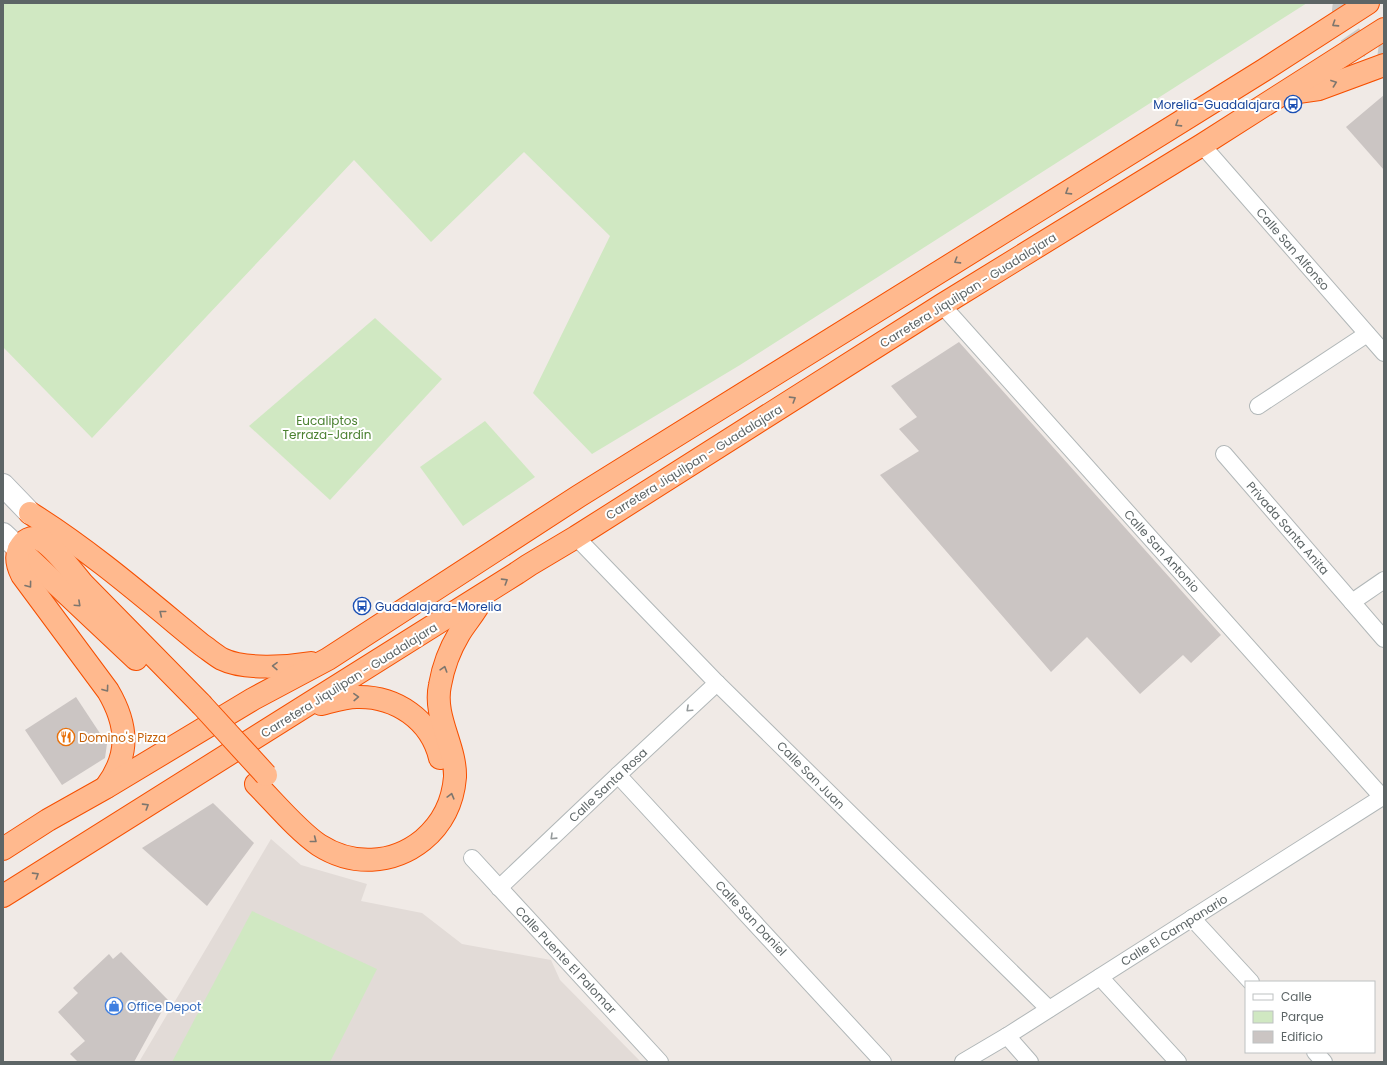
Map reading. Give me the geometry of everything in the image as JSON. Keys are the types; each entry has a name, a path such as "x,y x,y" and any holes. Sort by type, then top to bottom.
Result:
{"highway":[{"path":"3,848 253,699 328,659 579,496 1264,70 1368,3"},
{"name":"Carretera Jiquilpan - Guadalajara","path":"3,896 484,595 529,565 576,537 942,305 1202,145 1384,28"},
{"path":"1282,94 1319,89 1384,65"},
{"path":"30,513 57,530 222,659 236,664 283,666 298,665 328,659"},
{"path":"30,513 75,575"},
{"path":"105,788 115,774 122,757 124,739 122,721 108,691 22,575 17,562 17,556 19,549 25,540 30,538 41,540 56,553 261,779 310,838 327,850 346,857 368,860 389,858 409,849 426,837 437,825 446,811 452,794 455,776 453,757 441,718 439,687 446,662 458,635 473,615 484,595"},
{"path":"19,549 196,709"},
{"path":"261,779 331,836 352,844 373,845 400,839 416,829 429,813 438,794 441,759 438,747 433,737 427,728 412,714 404,708 386,701 368,697 347,698 304,708"}],"street":[{"name":"Calle San Alfonso","path":"1202,145 1375,336 1384,353"},
{"name":"Calle San Antonio","path":"942,305 1383,797"},
{"path":"1258,406 1375,336"},
{"name":"Privada Santa Anita","path":"1224,454 1384,639"},
{"path":"4,487 30,513"},
{"path":"3,534 19,549"},
{"name":"Calle San Juan","path":"576,537 717,683 1049,1009"},
{"path":"1352,602 1384,580"},
{"name":"Calle Santa Rosa","path":"499,888 717,683"},
{"name":"Calle San Daniel","path":"618,775 883,1062"},
{"name":"Calle El Campanario","path":"963,1062 1007,1036 1383,797"},
{"name":"Calle Puente El Palomar","path":"472,858 660,1062"},
{"path":"1192,918 1250,981"},
{"path":"1100,976 1178,1062"},
{"path":"1007,1036 1030,1062"},
{"path":"1316,1053 1324,1062"}],"shaded area":[{"path":"271,839 301,865 367,884 361,901 422,913 462,944 551,960 560,980 641,1062 139,1062"}],"green space":[{"path":"3,3 1307,3 740,365 592,454 533,393 610,236 524,152 431,242 354,160 92,438 3,347"},
{"name":"Eucaliptos Terraza-Jardín","path":"375,318 442,379 330,500 249,426"},
{"path":"485,421 535,477 463,526 420,467"},
{"path":"252,911 377,969 330,1062 172,1062"}],"building":[{"path":"1384,95 1384,170 1346,127"},
{"path":"959,342 1221,635 1191,663 1183,655 1140,694 1087,637 1051,672 880,475 919,451 899,429 917,417 891,386"},
{"name":"Domino's Pizza","path":"76,697 107,744 105,758 62,785 25,730"},
{"path":"213,803 254,843 207,906 142,848"},
{"name":"Office Depot","path":"121,952 168,1000 134,1062 78,1062 70,1054 85,1041 58,1012 78,993 73,988 109,954 113,959"}],"tunnel":[{"path":"1345,3 1343,7 1344,16 1346,26 1352,38 1363,45 1384,49"}],"place":[{"name":"Morelia-Guadalajara","path":"1293,104"},
{"name":"Guadalajara-Morelia","path":"362,606"},
{"name":"Domino's Pizza","path":"66,737"},
{"name":"Office Depot","path":"114,1006"}]}
